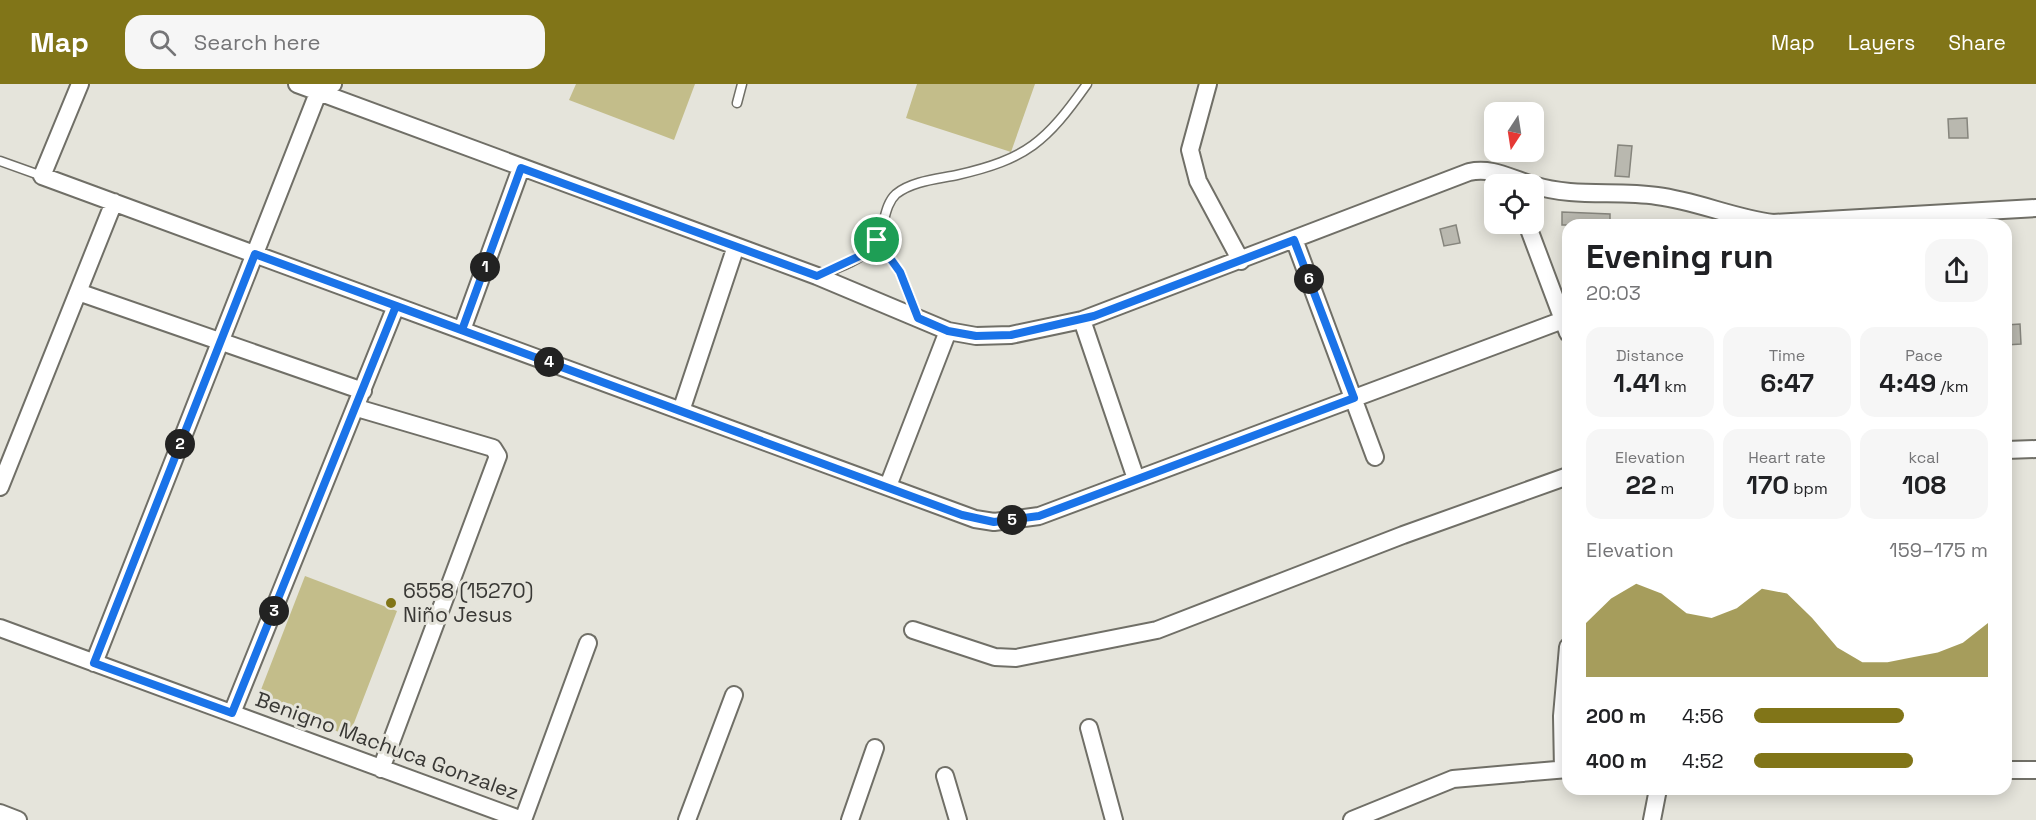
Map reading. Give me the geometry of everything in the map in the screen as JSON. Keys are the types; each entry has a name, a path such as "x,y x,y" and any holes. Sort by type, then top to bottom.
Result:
{"street":[{"path":"80,84 42,176 962,515 994,522 1039,516 1354,398 1562,327"},
{"path":"297,84 817,276 948,331 976,336 1011,335 1082,320 1469,172 1482,169 1494,174"},
{"path":"94,663 318,93 333,84"},
{"path":"1208,84 1190,150 1198,181 1241,261"},
{"path":"462,330 521,168"},
{"path":"1544,187 1578,194 1655,195 1694,202 1744,219"},
{"path":"0,486 114,202"},
{"path":"1928,219 1959,218 2036,208"},
{"path":"1531,234 1562,318"},
{"path":"1294,240 1375,457"},
{"path":"681,411 736,246"},
{"path":"78,292 363,391"},
{"path":"232,713 357,408 396,306"},
{"path":"1082,320 1136,479"},
{"path":"888,486 948,331"},
{"path":"357,408 493,448 498,456 381,769"},
{"path":"2012,450 2036,449"},
{"path":"913,630 995,657 1016,658 1157,630 1562,478"},
{"name":"Benigno Machuca Gonzalez","path":"0,628 522,820"},
{"path":"522,820 588,643"},
{"path":"687,820 734,695"},
{"path":"1089,728 1114,820"},
{"path":"850,820 875,748"},
{"path":"1352,820 1453,779 1562,769"},
{"path":"2012,770 2036,770"},
{"path":"945,776 958,820"},
{"path":"1652,820 1657,795"},
{"path":"0,813 18,820"}],"lane":[{"path":"736,103 742,84"},
{"path":"817,276 862,255 877,240 890,202 895,195 904,189 934,179 1014,159 1045,137 1064,116 1087,84"},
{"path":"0,161 42,176"},
{"path":"877,240 900,272 918,318"}],"shaded area":[{"path":"576,84 695,84 674,140 569,100"},
{"path":"917,84 1035,84 1011,152 906,118"},
{"path":"305,576 397,611 349,736 257,700"}],"building":[{"path":"1967,118 1968,138 1949,138 1948,119"},
{"path":"1618,145 1632,146 1629,177 1615,176"},
{"path":"1562,212 1610,214 1610,219 1562,219"},
{"path":"1456,225 1460,243 1444,246 1440,229"},
{"path":"2020,324 2021,344 2012,345 2012,325"}],"place":[{"name":"6558 (15270) Niño Jesus","path":"391,603"}],"route":[{"path":"521,168 817,276 844,266 875,245 877,240 900,272 918,318 948,331 976,336 1011,335 1082,320 1294,240 1354,398 1039,516 994,522 962,515 396,306 357,408 232,713 94,663 255,254 462,330 521,168"}]}
